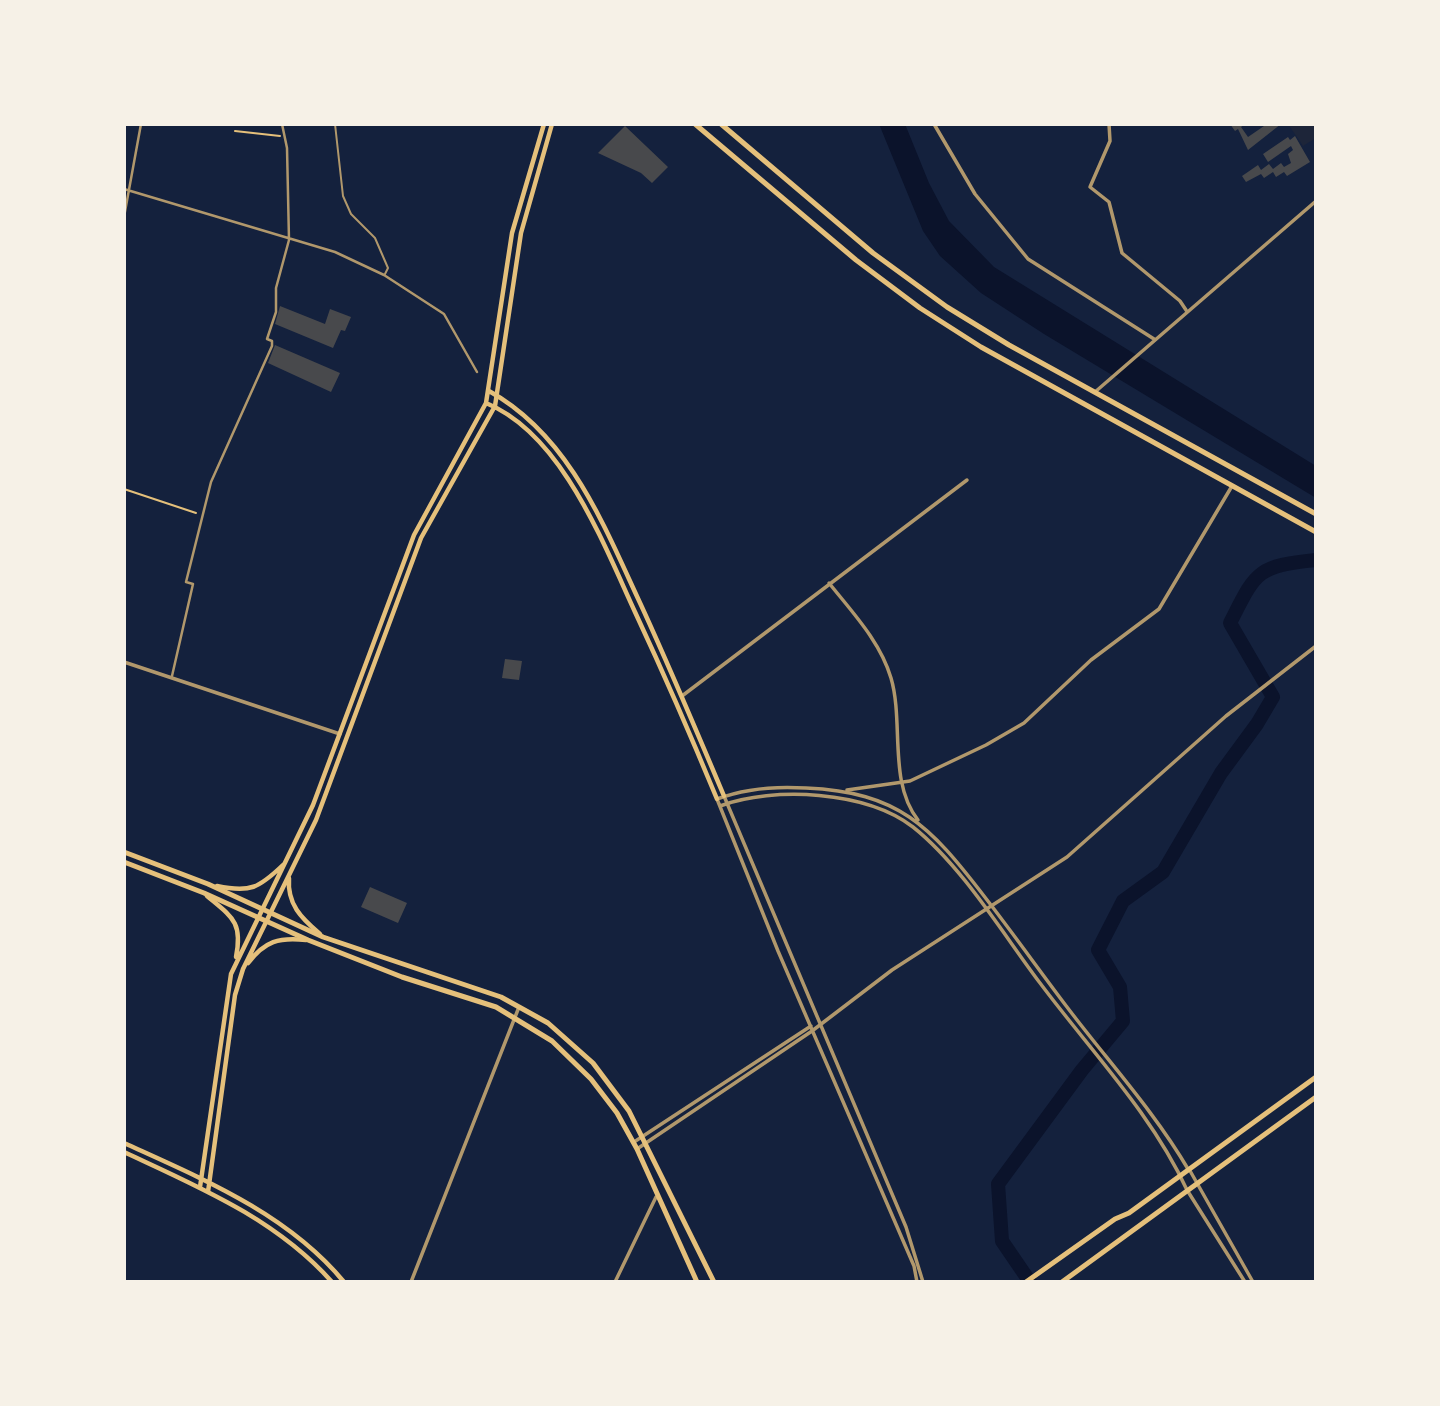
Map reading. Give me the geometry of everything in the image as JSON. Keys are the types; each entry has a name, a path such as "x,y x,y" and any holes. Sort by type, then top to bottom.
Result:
{"main road":[{"path":"234,965 260,909 289,859 341,734 414,535 486,403 512,233 544,124"},
{"path":"208,1192 235,995 243,969 268,912 316,820 421,538 495,406 517,250 552,124"},
{"path":"695,124 846,252 920,308 981,347 1316,532"},
{"path":"721,124 905,278 979,328 1316,514"},
{"path":"489,391 548,439 584,490 682,696 724,796"},
{"path":"486,403 495,406 538,442 583,504 676,700 717,799"},
{"path":"124,852 208,884 323,937 520,1005 555,1028 593,1063 620,1097 645,1140 714,1282"},
{"path":"208,884 239,890 252,888 289,859"},
{"path":"124,862 204,893 308,940 514,1016 552,1041 575,1062 608,1101 635,1145 656,1197 697,1282"},
{"path":"289,875 291,902 302,918 323,937"},
{"path":"200,1188 226,993 240,937 232,917 204,893"},
{"path":"243,969 260,948 272,941 308,940"},
{"path":"1026,1282 1189,1170 1316,1077"},
{"path":"1062,1282 1316,1097"},
{"path":"124,1143 209,1182 304,1242 344,1282"},
{"path":"124,1152 208,1192 271,1227 305,1254 332,1282"}],"street":[{"path":"124,217 141,124"},
{"path":"172,676 193,584 186,582 202,515 223,453 272,346 272,341 267,339 276,312 276,288 289,240 290,194 282,124"},
{"path":"934,124 975,194 1028,260 1154,339"},
{"path":"1109,124 1110,141 1090,187 1109,202 1122,253 1180,301 1186,310"},
{"path":"124,189 335,252 384,275 444,314 477,372"},
{"path":"1094,392 1186,310 1316,201"},
{"path":"682,696 967,481"},
{"path":"841,791 904,784 986,745 1024,723 1091,660 1156,612 1232,486"},
{"path":"829,583 870,635 888,668 896,699 904,784 913,812 945,846 1115,1067 1189,1170 1252,1282"},
{"path":"635,1145 811,1028 914,955 986,911 1077,849 1260,690 1316,646"},
{"path":"124,662 341,734"},
{"path":"917,1282 914,1266 811,1028 717,799 769,787 841,791 877,799 923,825"},
{"path":"720,806 766,795 808,795 846,800 883,812 912,827 945,859 986,911 1174,1161 1187,1190 1245,1282"},
{"path":"724,796 906,1227 923,1282"},
{"path":"411,1282 520,1005"},
{"path":"615,1282 656,1197"}],"lane":[{"path":"335,124 344,196 351,214 376,237 388,268 384,275"}],"path":[{"path":"235,131 284,136"},
{"path":"124,489 202,515"}],"shaded area":[{"path":"879,124 905,124 929,183 949,221 994,267 1316,466 1316,498 981,293 940,256 923,231"},
{"path":"1288,124 1315,124 1316,138 1303,146"}],"building":[{"path":"1230,124 1245,124 1241,127 1248,137 1264,126 1263,124 1281,124 1248,150 1238,129 1235,131"},
{"path":"625,126 668,167 652,183 641,173 598,153"},
{"path":"1295,136 1310,162 1287,176 1284,172 1276,177 1273,172 1264,178 1261,174 1246,182 1242,176 1258,165 1261,170 1269,164 1273,169 1281,163 1284,167 1291,163 1288,154 1293,150 1291,146 1268,162 1263,154 1288,137 1290,140"},
{"path":"280,306 325,324 330,309 351,317 345,331 341,330 333,348 275,324"},
{"path":"275,345 340,373 331,392 268,363"},
{"path":"505,659 522,661 519,680 502,678"},
{"path":"370,887 407,903 398,923 361,907"}],"waterway":[{"path":"1030,1282 1002,1241 998,1184 1082,1070 1123,1021 1120,987 1098,950 1123,901 1163,872 1221,773 1273,697 1230,623 1246,592 1260,575 1281,565 1316,560"}]}
